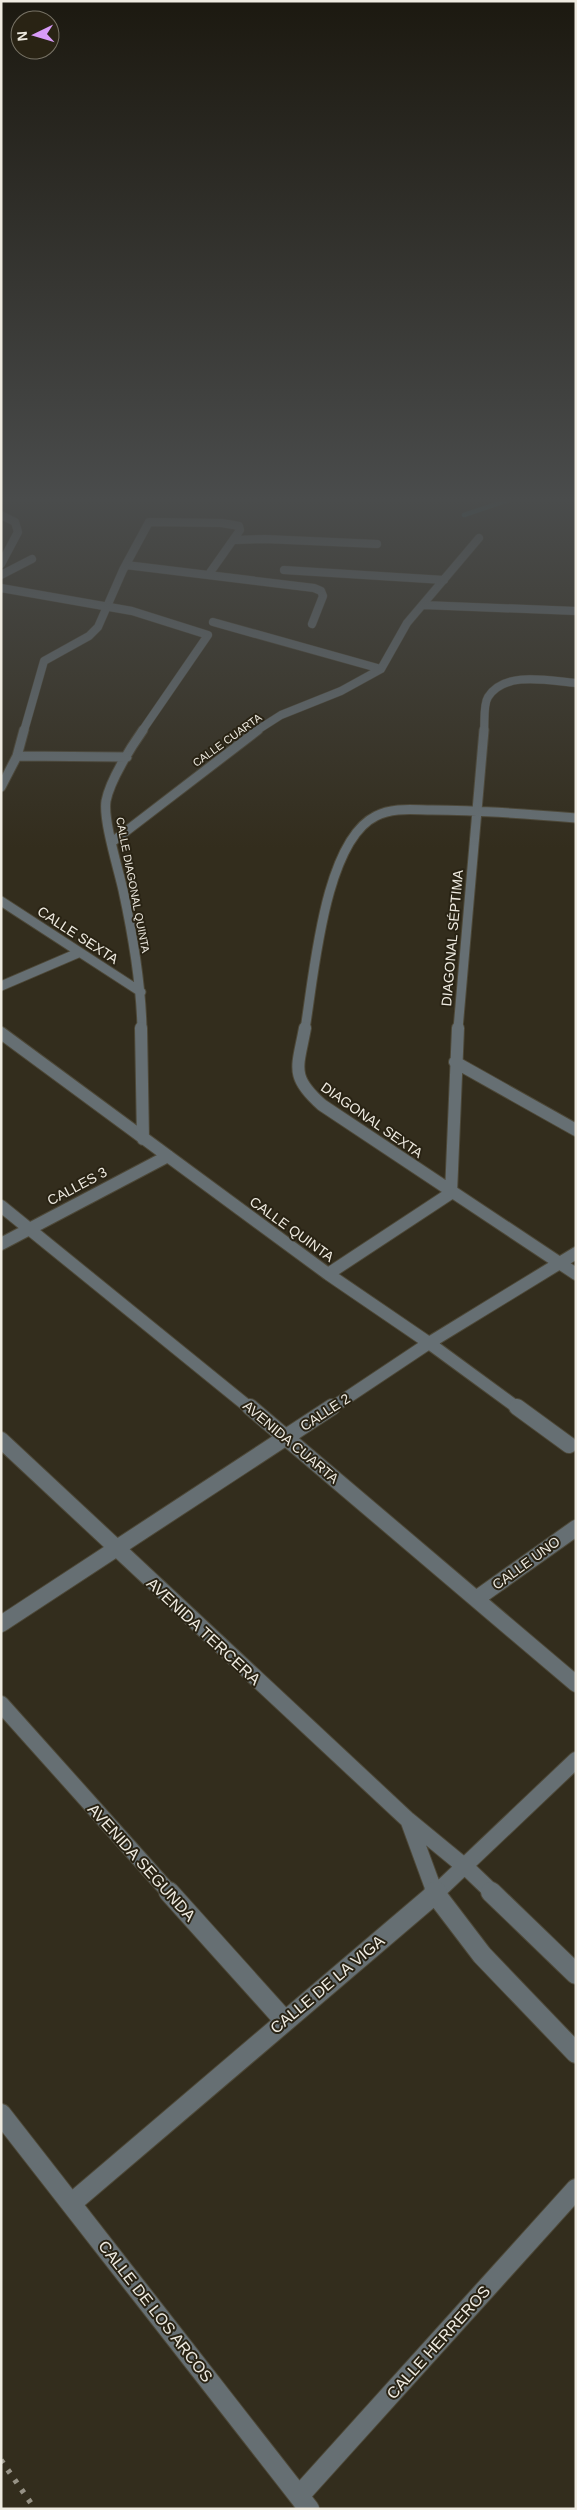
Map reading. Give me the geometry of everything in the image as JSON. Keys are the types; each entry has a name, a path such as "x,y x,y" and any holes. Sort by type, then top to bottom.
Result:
{"street":[{"path":"1,787 17,756 44,661 53,653 92,634 105,614"},
{"name":"CALLE DIAGONAL QUINTA","path":"142,614 184,625 208,635 140,734 113,782 106,801 141,992 143,1139"},
{"path":"312,624 316,614"},
{"path":"213,622 381,669 407,623 415,614"},
{"name":"CALLE CUARTA","path":"112,842 250,735 281,715 341,691 381,669"},
{"name":"DIAGONAL SÉPTIMA","path":"451,1192 455,1062 487,698 493,689 515,680 576,682"},
{"path":"17,756 127,757"},
{"name":"DIAGONAL SEXTA","path":"477,810 392,810 375,816 360,829 338,864 326,904 297,1073 305,1090 322,1105 576,1274"},
{"path":"477,810 576,818"},
{"name":"CALLE SEXTA","path":"1,901 78,954 141,992"},
{"path":"1,986 78,954"},
{"name":"CALLE QUINTA","path":"1,1033 328,1274 429,1344 569,1446"},
{"path":"455,1062 576,1130"},
{"name":"CALLES 3","path":"1,1244 168,1156"},
{"path":"328,1274 451,1192"},
{"name":"AVENIDA CUARTA","path":"1,1206 286,1437 576,1684"},
{"name":"CALLE 2","path":"1,1624 117,1550 429,1344 576,1253"},
{"name":"AVENIDA TERCERA","path":"1,1440 408,1820 462,1865 576,1974"},
{"name":"CALLE UNO","path":"476,1599 576,1528"},
{"name":"AVENIDA SEGUNDA","path":"1,1704 284,2020"},
{"name":"CALLE DE LA VIGA","path":"72,2203 284,2020 435,1894 462,1865 576,1760"},
{"path":"408,1820 435,1894 482,1955 576,2053"},
{"name":"CALLE DE LOS ARCOS","path":"1,2114 304,2502"},
{"name":"CALLE HERREROS","path":"304,2502 576,2189"}],"railway":[{"path":"1,2460 35,2509"}]}
